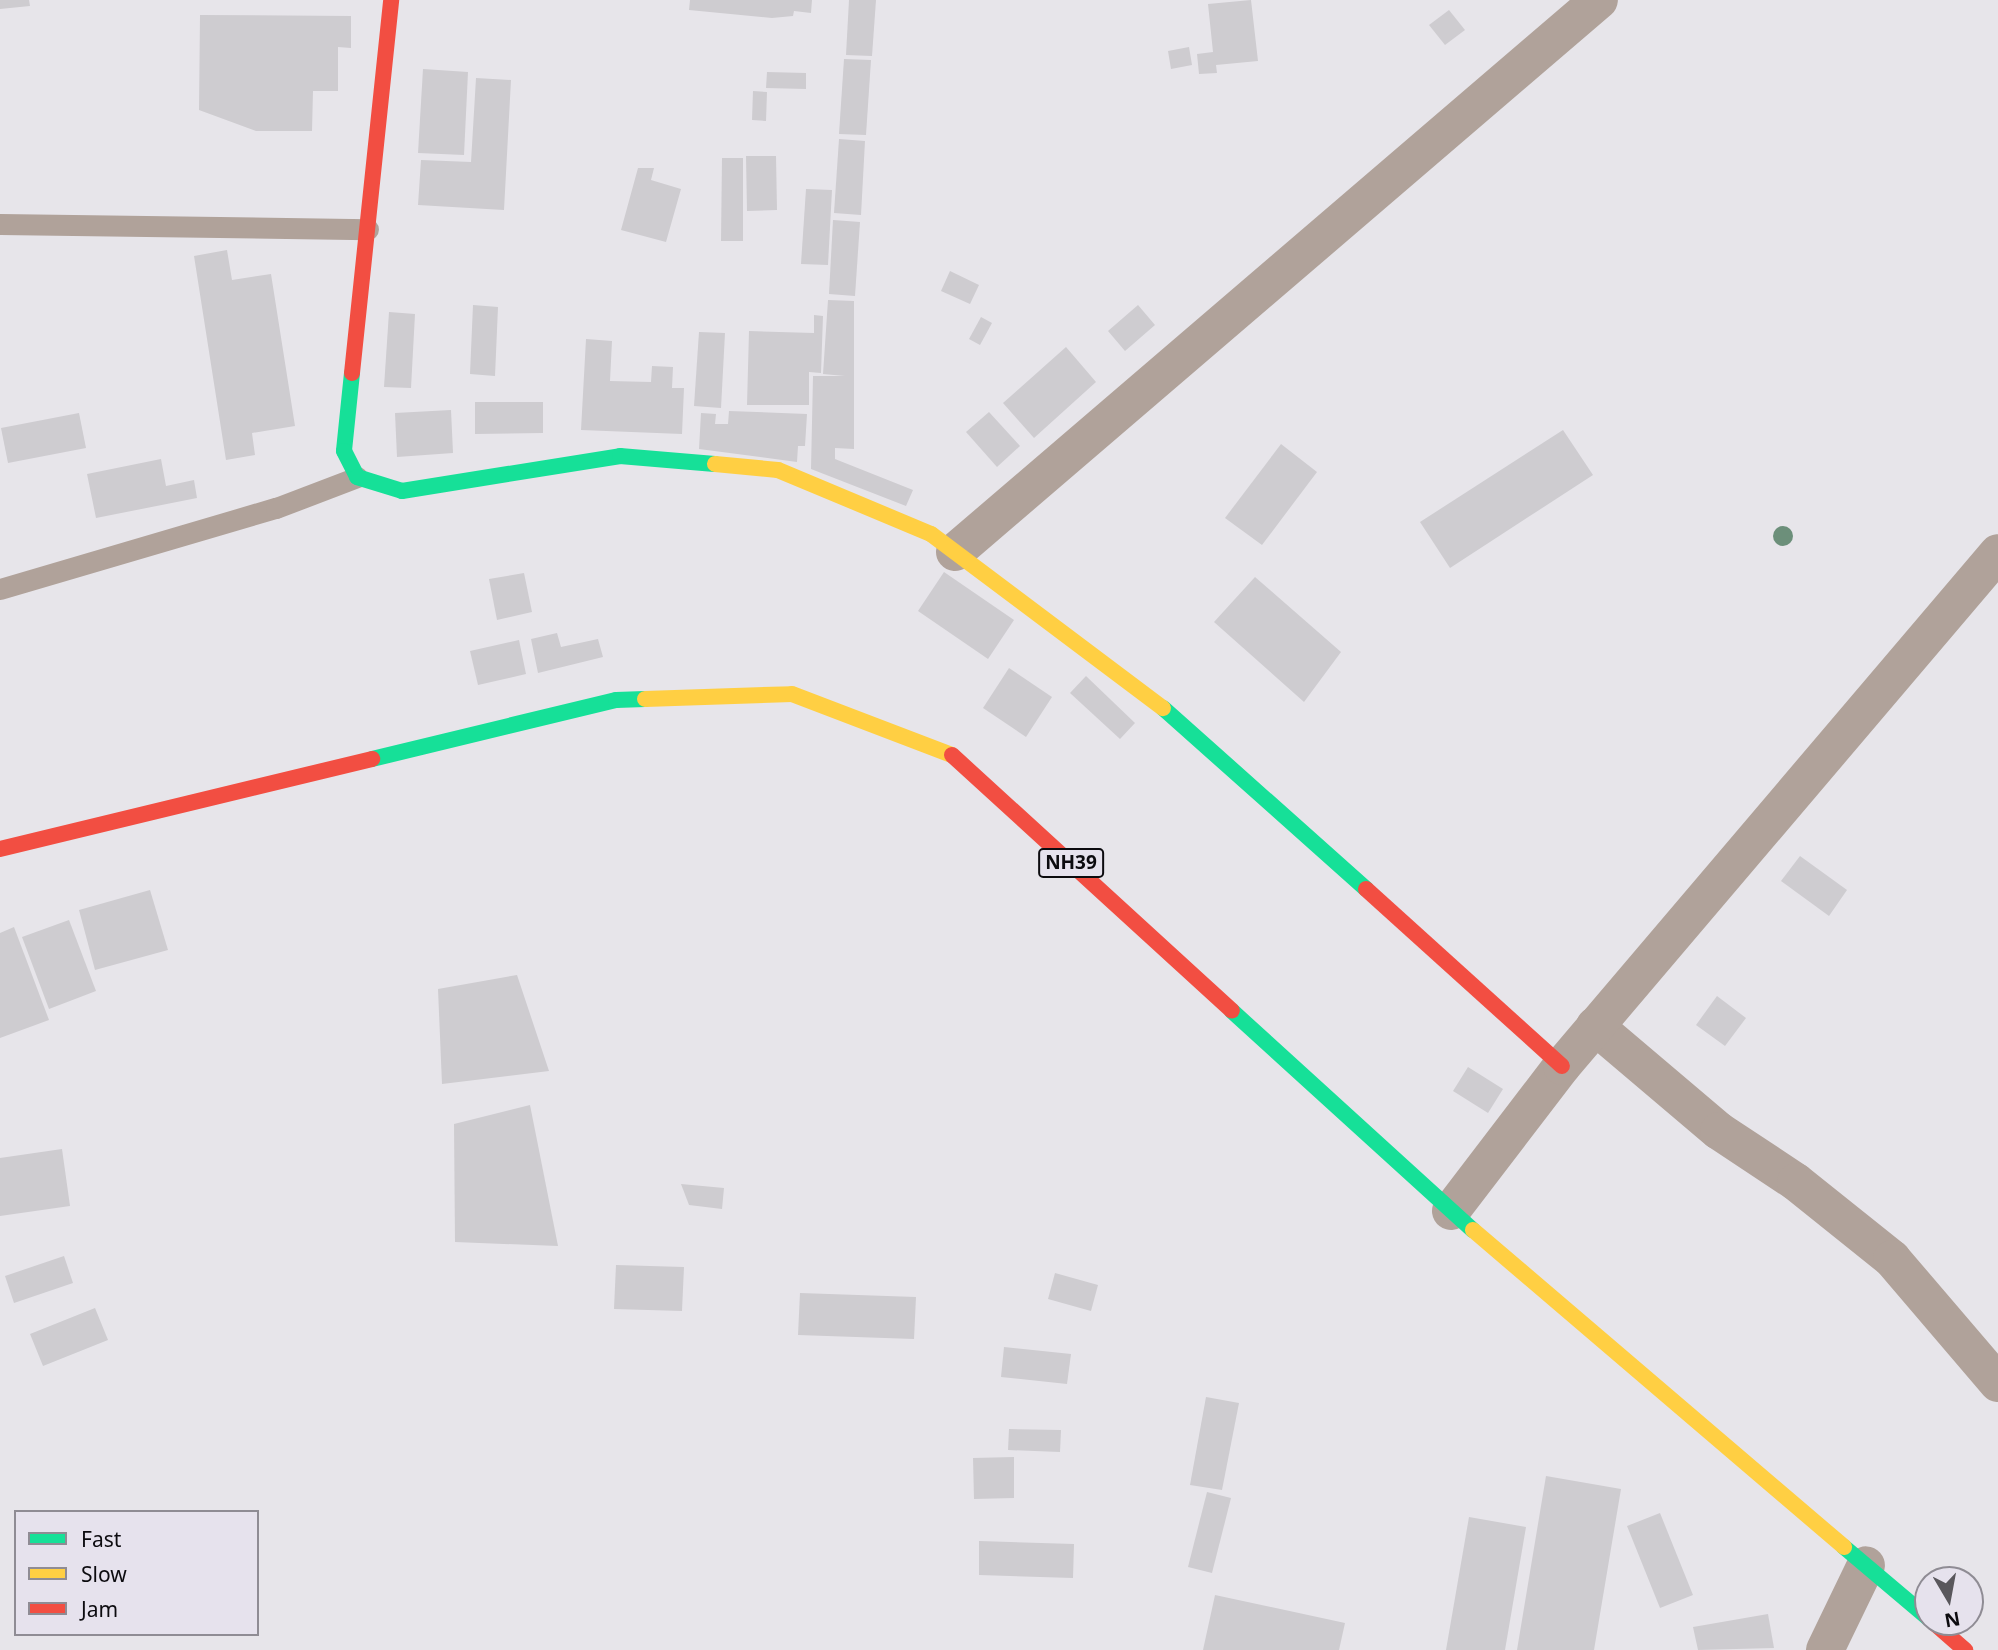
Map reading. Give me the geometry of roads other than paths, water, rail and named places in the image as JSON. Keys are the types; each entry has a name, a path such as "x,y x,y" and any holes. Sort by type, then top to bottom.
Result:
{"main road":[{"path":"391,0 344,451 357,477 402,491 620,456 778,470 931,534 1166,710 1562,1066"},
{"name":"NH39","path":"0,849 615,700 792,694 951,754 1451,1211 1914,1606"},
{"path":"1949,1636 1965,1650"}],"street":[{"path":"954,552 1599,0"},
{"path":"1451,1211 1595,1026 1998,554"},
{"path":"1595,1026 1719,1131 1796,1182 1892,1259 1998,1383"},
{"path":"1825,1650 1866,1565"}],"lane":[{"path":"0,224 368,229"},
{"path":"0,589 276,508 357,477"}]}
